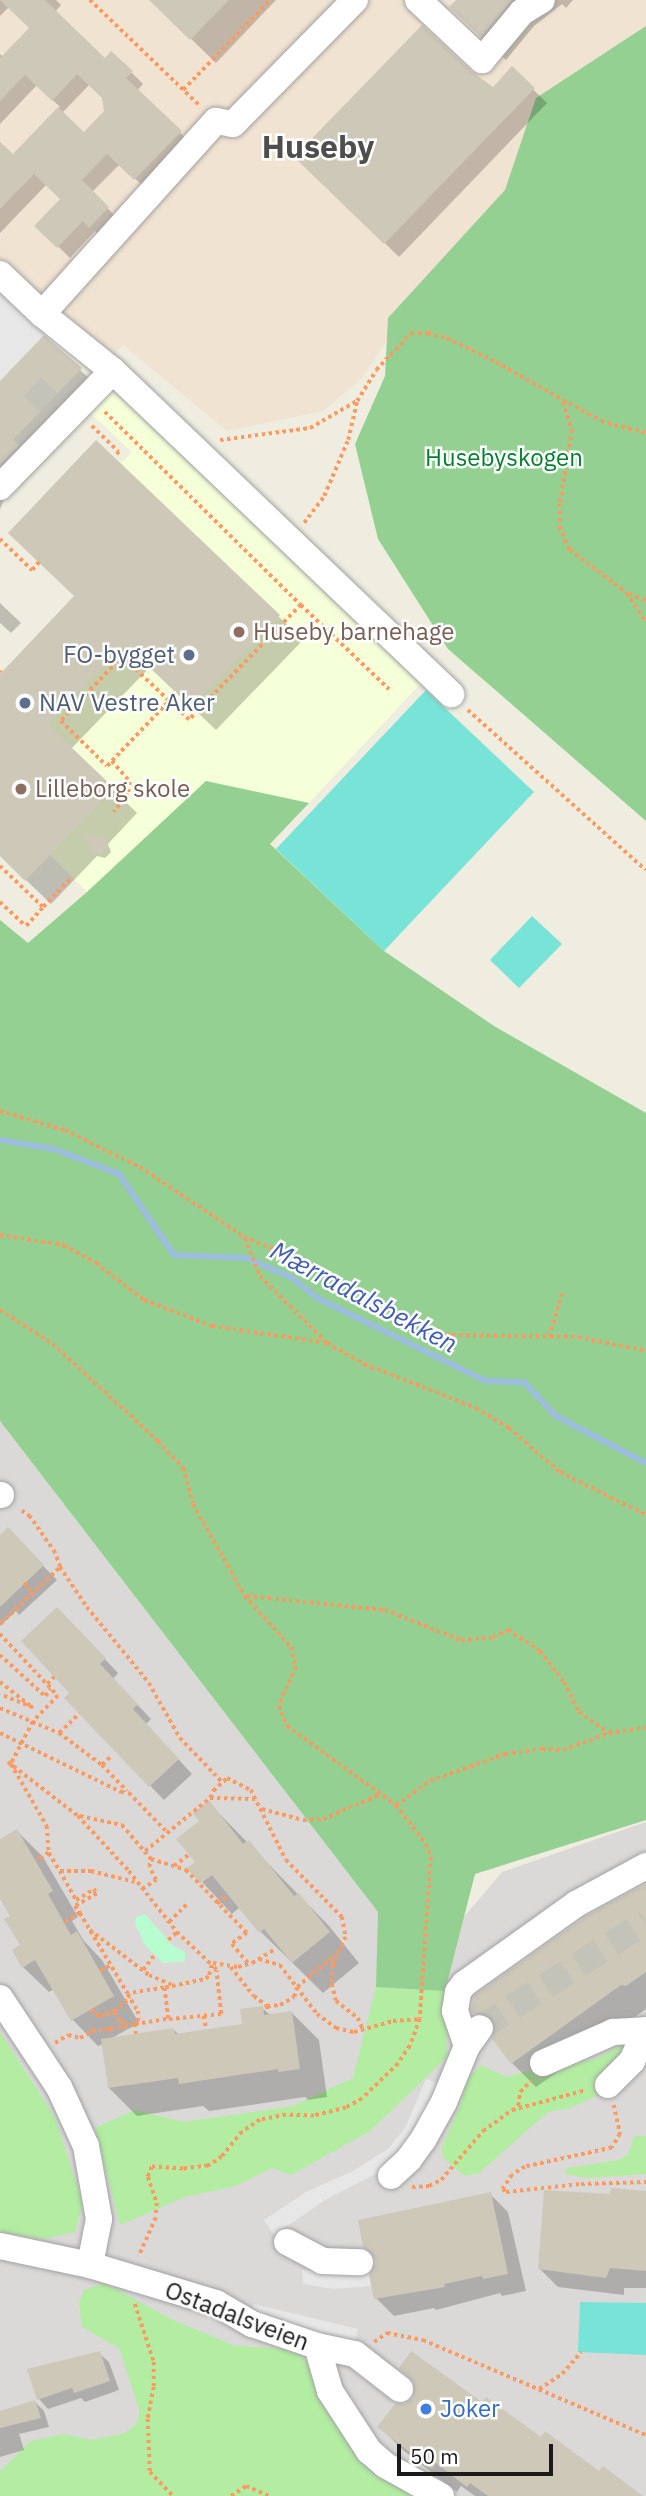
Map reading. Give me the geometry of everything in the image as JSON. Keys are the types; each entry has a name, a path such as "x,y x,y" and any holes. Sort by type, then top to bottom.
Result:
{"street":[{"path":"42,314 216,121 233,124 355,0"},
{"path":"418,0 482,60 522,12 542,0"},
{"path":"0,274 42,314 113,371 451,694"},
{"path":"0,487 113,371"},
{"path":"391,2176 410,2160 434,2122 473,2037 455,2011 458,1992 464,1984 576,1904 646,1866"},
{"path":"0,1998 58,2087 86,2146 99,2219 90,2265"},
{"path":"543,2063 613,2032 646,2030 632,2061 608,2085"},
{"path":"287,2242 322,2260 360,2262"},
{"name":"Ostadalsveien","path":"0,2246 90,2265 216,2303 252,2324 317,2346 330,2391 369,2451 385,2465 442,2496"},
{"path":"317,2346 355,2354 400,2389"}],"path":[{"path":"90,0 183,90 270,0"},
{"path":"291,541 324,496 348,440 357,401 376,370 411,333 428,333 447,338 496,362 601,421 646,433"},
{"path":"562,400 572,430 560,504 561,527 570,550 627,593 646,601"},
{"path":"191,444 310,428 357,401"},
{"path":"70,413 119,452 115,457"},
{"path":"70,413 300,605 388,689"},
{"path":"0,539 32,570 39,562"},
{"path":"627,593 646,622"},
{"path":"169,702 107,766 61,721 122,657 189,720 300,605"},
{"path":"451,694 646,870"},
{"path":"112,761 131,782 128,794 114,812"},
{"path":"0,866 43,907"},
{"path":"0,902 26,926 72,877"},
{"path":"0,1111 65,1130 140,1167 244,1237 310,1264 413,1323 452,1335 578,1338 646,1351"},
{"path":"0,1235 64,1245 96,1263 144,1300 212,1326 327,1343"},
{"path":"244,1237 260,1276 327,1343 364,1364 476,1408 509,1428 560,1472 646,1515"},
{"path":"549,1337 562,1294"},
{"path":"0,1310 53,1344 158,1441 183,1468 193,1504 245,1596 290,1647 296,1667 279,1706 287,1726 396,1805 426,1844 431,1857 420,2020 410,2046 398,2064 362,2099 346,2108 314,2116 286,2115 260,2120 242,2132 222,2157 208,2166 183,2169 152,2167 148,2177 157,2203 156,2218 132,2277 134,2303 154,2361 154,2387 148,2419 150,2472 173,2496"},
{"path":"0,1495 30,1517 87,1607 149,1683 180,1738 222,1783"},
{"path":"0,1624 60,1567"},
{"path":"24,1583 33,1592"},
{"path":"245,1596 385,1610 461,1640 493,1637 508,1630 540,1651 564,1682 579,1712 609,1733"},
{"path":"0,1634 58,1696 33,1722 9,1763"},
{"path":"0,1655 45,1696 51,1689"},
{"path":"47,1684 54,1677"},
{"path":"0,1682 33,1708 0,1695"},
{"path":"0,1708 59,1733 102,1765 167,1832"},
{"path":"59,1733 79,1714"},
{"path":"396,1805 430,1782 505,1754 541,1749 563,1750 609,1733 646,1728"},
{"path":"0,1734 77,1772 129,1793"},
{"path":"102,1765 110,1757"},
{"path":"9,1763 78,1816 177,1932 215,1968 221,2014 132,2024 92,2031 80,2038 68,2035 62,2039"},
{"path":"9,1763 47,1826 49,1853 76,1899 93,1889 97,1894 75,1906 138,2011 139,2019 132,2024 121,2022 114,2012"},
{"path":"145,1851 210,1798 227,1778 251,1790 286,1860 342,1916 346,1937 337,1954 332,1984 336,2001 358,2018 363,2030"},
{"path":"262,1809 303,1820 323,1819 381,1794"},
{"path":"210,1798 257,1799"},
{"path":"78,1816 122,1825 151,1858 186,1870 247,1933 232,1944 249,1964"},
{"path":"36,1861 49,1853"},
{"path":"174,1866 188,1855"},
{"path":"142,1889 156,1880 149,1867 151,1858"},
{"path":"60,1871 91,1871 137,1883"},
{"path":"217,1904 226,1896"},
{"path":"169,1922 188,1903"},
{"path":"64,1923 80,1913"},
{"path":"90,1930 143,1970 175,1986"},
{"path":"168,1940 177,1932"},
{"path":"208,1960 231,1967 249,1964 275,1949"},
{"path":"143,1970 155,1954"},
{"path":"231,1967 254,1996 267,2006 280,2005 294,1997 297,1987 337,1954"},
{"path":"259,1959 280,1965 317,2014 336,2028 363,2030 393,2021 420,2020"},
{"path":"91,2010 99,2016 114,2012 129,1996 209,1977 212,1965 208,1960"},
{"path":"100,1971 111,1965"},
{"path":"164,1988 168,2019"},
{"path":"267,2006 268,2013"},
{"path":"204,2016 206,2029"},
{"path":"132,2024 136,2034"},
{"path":"518,2108 520,2092 543,2070 543,2063"},
{"path":"391,2176 418,2188 442,2180 489,2126 518,2108 608,2085 620,2134 612,2148 526,2167 512,2175 503,2189 506,2192 581,2184 646,2182"},
{"path":"355,2354 387,2333 443,2347 646,2435"},
{"path":"539,2389 562,2374 581,2352"},
{"path":"231,2496 246,2486 269,2496"}],"shaded area":[{"path":"0,0 646,0 646,45 417,297 360,380 323,411 227,431 123,345 95,375 46,333 0,380"},
{"path":"0,289 46,333 0,380"},
{"name":"Huseby barnehage","path":"111,389 420,684 309,803 206,781 87,892 50,855 47,724 188,528 121,463 132,452 89,412"},
{"path":"426,690 534,792 384,951 276,849"},
{"path":"532,916 562,944 519,988 490,960"},
{"path":"0,1421 378,1912 452,1931 502,1872 646,1822 646,2496 0,2496"},
{"path":"426,2079 439,2084 417,2134 391,2166 327,2199 274,2235 264,2220 306,2192 353,2171 388,2149 405,2128"},
{"path":"368,2268 372,2286 334,2289 303,2284 302,2270 335,2273"},
{"path":"580,2302 646,2303 646,2355 578,2352"},
{"path":"254,2304 358,2329 354,2344 251,2315"}],"green space":[{"name":"Husebyskogen","path":"646,26 646,821 448,649 378,539 355,444 385,376 388,318 505,190 536,98"},
{"path":"206,781 309,803 270,844 384,951 494,1026 646,1113 646,1820 475,1874 445,1991 376,1987 378,1912 0,1421 0,920 28,943"},
{"path":"145,1914 172,1945 185,1952 185,1961 163,1963 144,1944 135,1923 136,1917"},
{"path":"376,1987 445,1991 447,2057 370,2131 291,2175 272,2168 236,2186 185,2197 120,2225 95,2128 135,2110 183,2122 293,2106 353,2078"},
{"path":"0,2032 55,2118 83,2203 75,2232 43,2239 0,2232"},
{"path":"631,2039 605,2092 570,2108 548,2112 479,2173 465,2176 443,2158 442,2146 460,2106 466,2080 481,2065 506,2077 553,2065 596,2059"},
{"path":"634,2136 646,2136 646,2174 586,2178 563,2173 568,2168 619,2160 628,2155"},
{"path":"105,2283 173,2320 235,2346 295,2349 421,2496 0,2496 0,2471 31,2441 64,2434 91,2440 122,2434 135,2426 140,2412 119,2348 82,2327 79,2303 84,2290"}],"building":[{"path":"0,0 45,0 105,58 111,51 133,71 126,78 182,131 134,180 107,154 82,180 109,207 89,228 83,221 57,248 34,226 60,199 34,174 0,209 0,142 13,154 58,107 84,132 104,111 102,98 77,74 52,101 25,75 0,101 0,58 29,28"},
{"path":"149,0 229,0 190,40"},
{"path":"456,0 512,0 481,37 449,7"},
{"path":"422,25 471,71 493,87 512,66 535,88 384,244 294,157"},
{"path":"44,335 82,368 13,440 19,445 0,464 0,381"},
{"name":"FO-bygget","path":"96,440 280,615 191,707 125,644 47,724 114,788 25,881 0,856 0,674 74,596 8,533"},
{"path":"85,833 104,838 108,847 100,855 91,852"},
{"path":"8,1527 44,1565 0,1607 0,1535"},
{"path":"57,1607 106,1658 100,1664 138,1704 133,1709 179,1759 149,1787 64,1698 69,1693 21,1641"},
{"path":"209,1800 243,1844 249,1840 294,1896 299,1893 330,1932 292,1963 264,1929 259,1933 212,1875 200,1884 187,1868 195,1862 176,1839 199,1821 193,1813"},
{"path":"17,1829 53,1891 48,1894 71,1935 77,1931 114,1996 71,2021 35,1960 22,1968 12,1950 20,1945 4,1919 10,1916 0,1899 0,1839"},
{"path":"646,1884 646,1972 626,1986 621,1985 511,2064 492,2039 496,2030 494,2021 489,2015 474,2014 471,2010 475,1995 588,1915"},
{"path":"263,2006 264,2015 292,2011 300,2069 278,2072 278,2069 179,2084 178,2078 108,2088 101,2039 174,2028 175,2034 242,2024 240,2009"},
{"path":"612,2188 646,2191 646,2271 610,2268 606,2278 538,2269 544,2190 609,2194"},
{"path":"491,2192 508,2274 483,2279 482,2276 444,2284 445,2287 374,2299 369,2275 376,2262 373,2254 363,2247 358,2220"},
{"path":"100,2351 110,2381 74,2393 72,2388 37,2400 27,2369"},
{"path":"411,2351 482,2402 486,2397 541,2437 545,2431 599,2471 603,2466 643,2496 488,2496 470,2483 467,2487 436,2463 432,2469 377,2427 395,2404 405,2404 413,2398 414,2382 399,2368"},
{"path":"35,2400 41,2418 0,2428 0,2411"}],"waterway":[{"name":"Mærradalsbekken","path":"0,1140 54,1149 119,1174 174,1255 247,1258 292,1278 319,1299 486,1381 524,1382 556,1416 646,1463"}],"tunnel":[{"path":"32,387 49,403"},
{"path":"480,2028 646,1922"}],"place":[{"name":"Huseby barnehage","path":"239,632"},
{"name":"FO-bygget","path":"189,655"},
{"name":"NAV Vestre Aker","path":"25,703"},
{"name":"Lilleborg skole","path":"21,789"},
{"name":"Joker","path":"426,2409"}],"district":[{"name":"Huseby","path":"318,146"}]}
